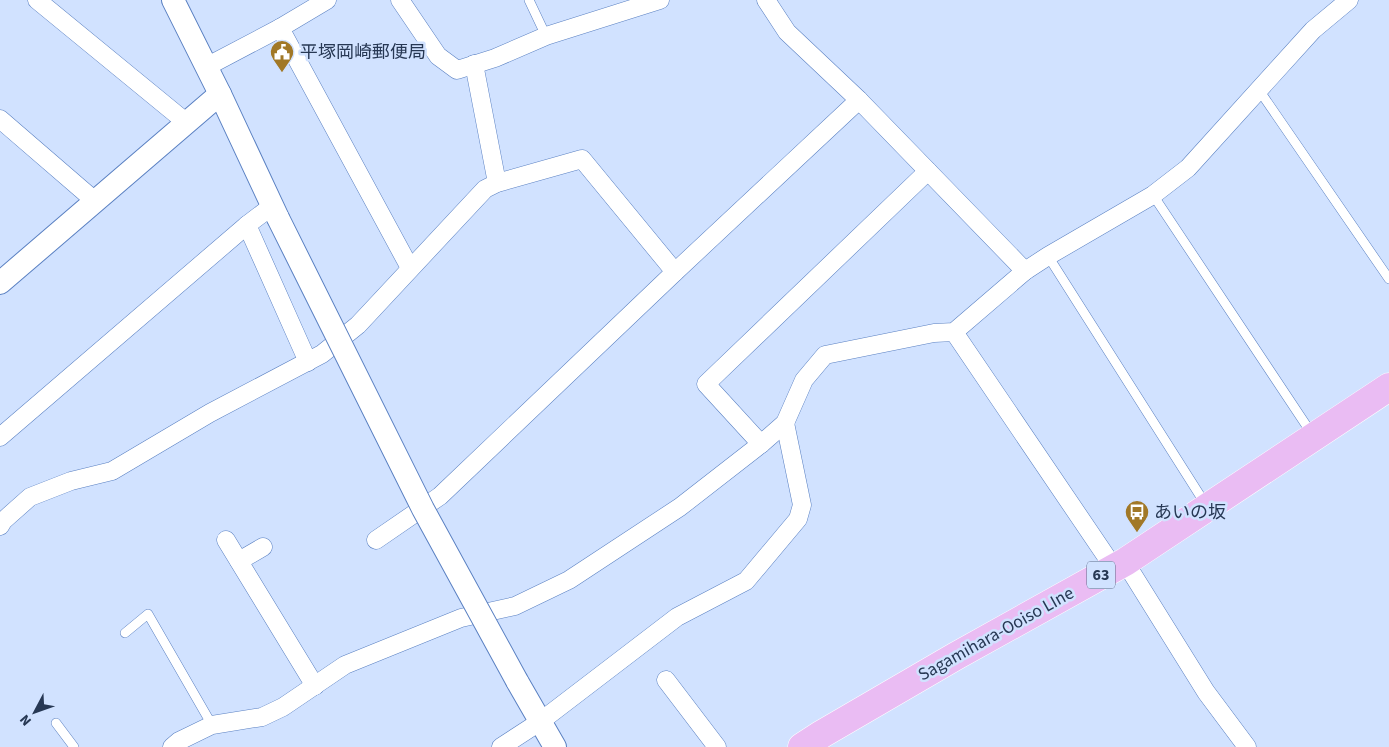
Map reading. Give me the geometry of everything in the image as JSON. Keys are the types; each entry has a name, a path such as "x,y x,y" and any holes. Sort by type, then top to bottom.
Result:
{"main road":[{"name":"Sagamihara-Ooiso LIne","path":"802,747 956,656 1119,565 1389,387"}],"street":[{"path":"37,0 186,123"},
{"path":"173,0 220,94 275,212 423,509 555,747"},
{"path":"400,0 438,56 457,70 495,58 546,36 659,0"},
{"path":"766,0 786,32 859,100 1025,271"},
{"path":"172,747 212,725 262,717 283,707 345,664 461,618 515,606 569,580 680,508 761,444 784,423 804,380 825,356 934,333 954,332 1025,271 1153,195 1188,168 1313,30 1349,0"},
{"path":"206,67 280,28 316,3"},
{"path":"280,28 410,268"},
{"path":"474,64 497,183"},
{"path":"3,275 95,201 220,94"},
{"path":"376,540 440,496 859,100"},
{"path":"0,119 95,201"},
{"path":"0,526 3,520 30,497 71,480 112,471 210,413 322,354 358,325 485,189 497,183 582,159 675,272"},
{"path":"761,444 706,384 928,171"},
{"path":"0,437 247,225 275,212"},
{"path":"247,225 308,362"},
{"path":"954,332 1119,565 1206,692 1247,747"},
{"path":"501,747 541,721 677,617 746,581 798,519 802,505 784,423"},
{"path":"226,540 315,686"},
{"path":"239,561 263,547"},
{"path":"666,680 716,747"}],"lane":[{"path":"528,0 546,36"},
{"path":"1259,90 1389,279"},
{"path":"1153,195 1314,437"},
{"path":"1048,256 1208,507"},
{"path":"125,633 148,614 212,725"},
{"path":"56,723 74,747"}],"place":[{"name":"平塚岡崎郵便局","path":"282,73"},
{"name":"あいの坂","path":"1137,533"}]}
